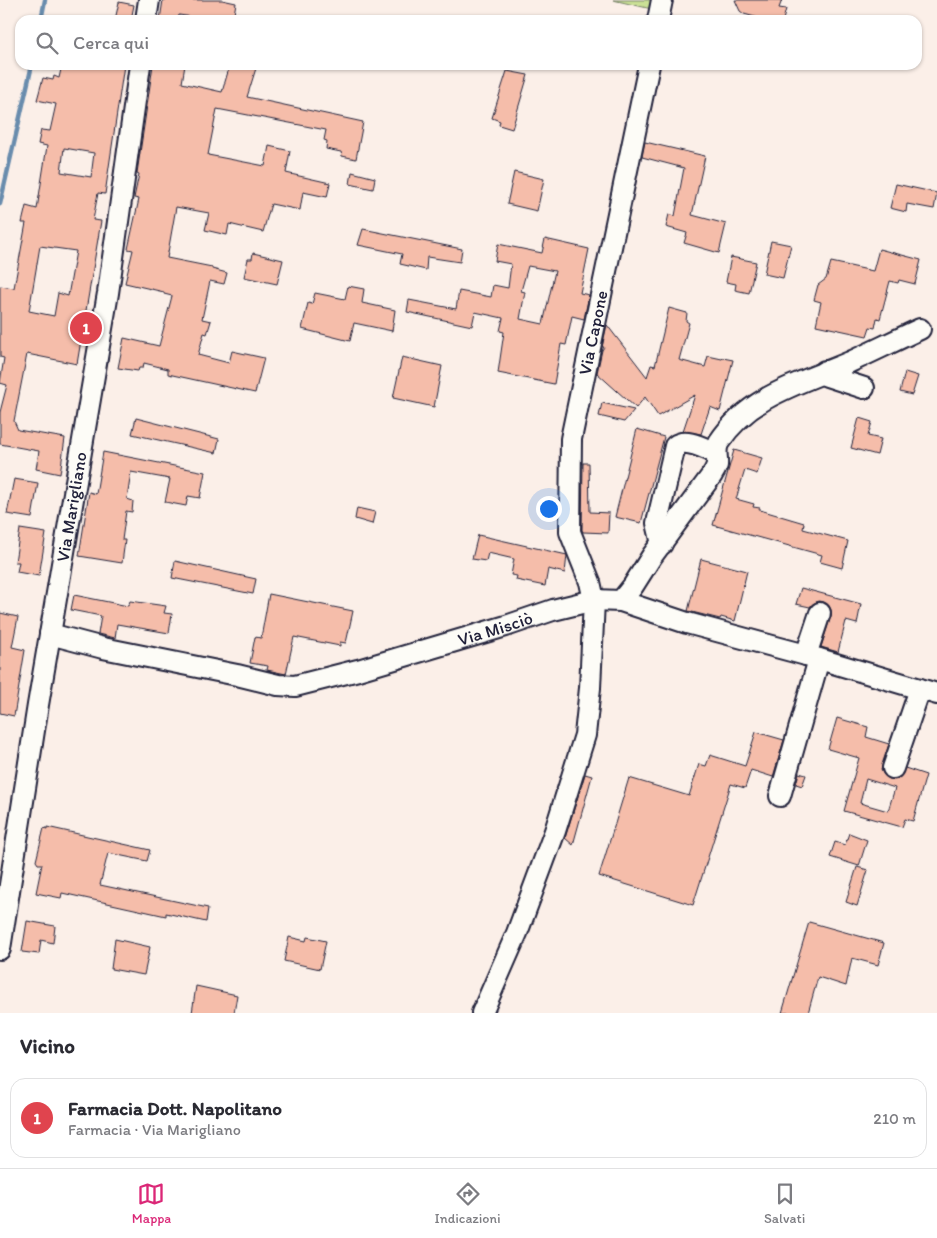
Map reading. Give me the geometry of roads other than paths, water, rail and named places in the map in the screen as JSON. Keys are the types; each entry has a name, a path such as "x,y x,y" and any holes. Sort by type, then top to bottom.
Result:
{"street":[{"path":"147,15 149,0"},
{"path":"659,15 662,0"},
{"name":"Via Marigliano","path":"0,949 50,634 108,293 139,70"},
{"name":"Via Capone","path":"482,1013 517,933 552,840 585,735 590,688 594,600 590,582 570,532 571,439 648,70"},
{"path":"621,600 712,475 717,465 716,448 740,418 771,394 920,329"},
{"path":"825,371 827,376 832,379 864,388"},
{"path":"662,544 658,523 675,446 677,443 687,443 716,453"},
{"name":"Via Misciò","path":"50,634 103,648 278,685 295,686 358,670 553,610 594,600 621,600 687,623 812,657 929,692"},
{"path":"780,796 812,657 820,613"},
{"path":"894,768 929,692"}],"waterway":[{"path":"42,15 45,0"},
{"path":"0,204 31,70"}],"place":[{"name":"Farmacia Dott. Napolitano","path":"86,328"}]}
